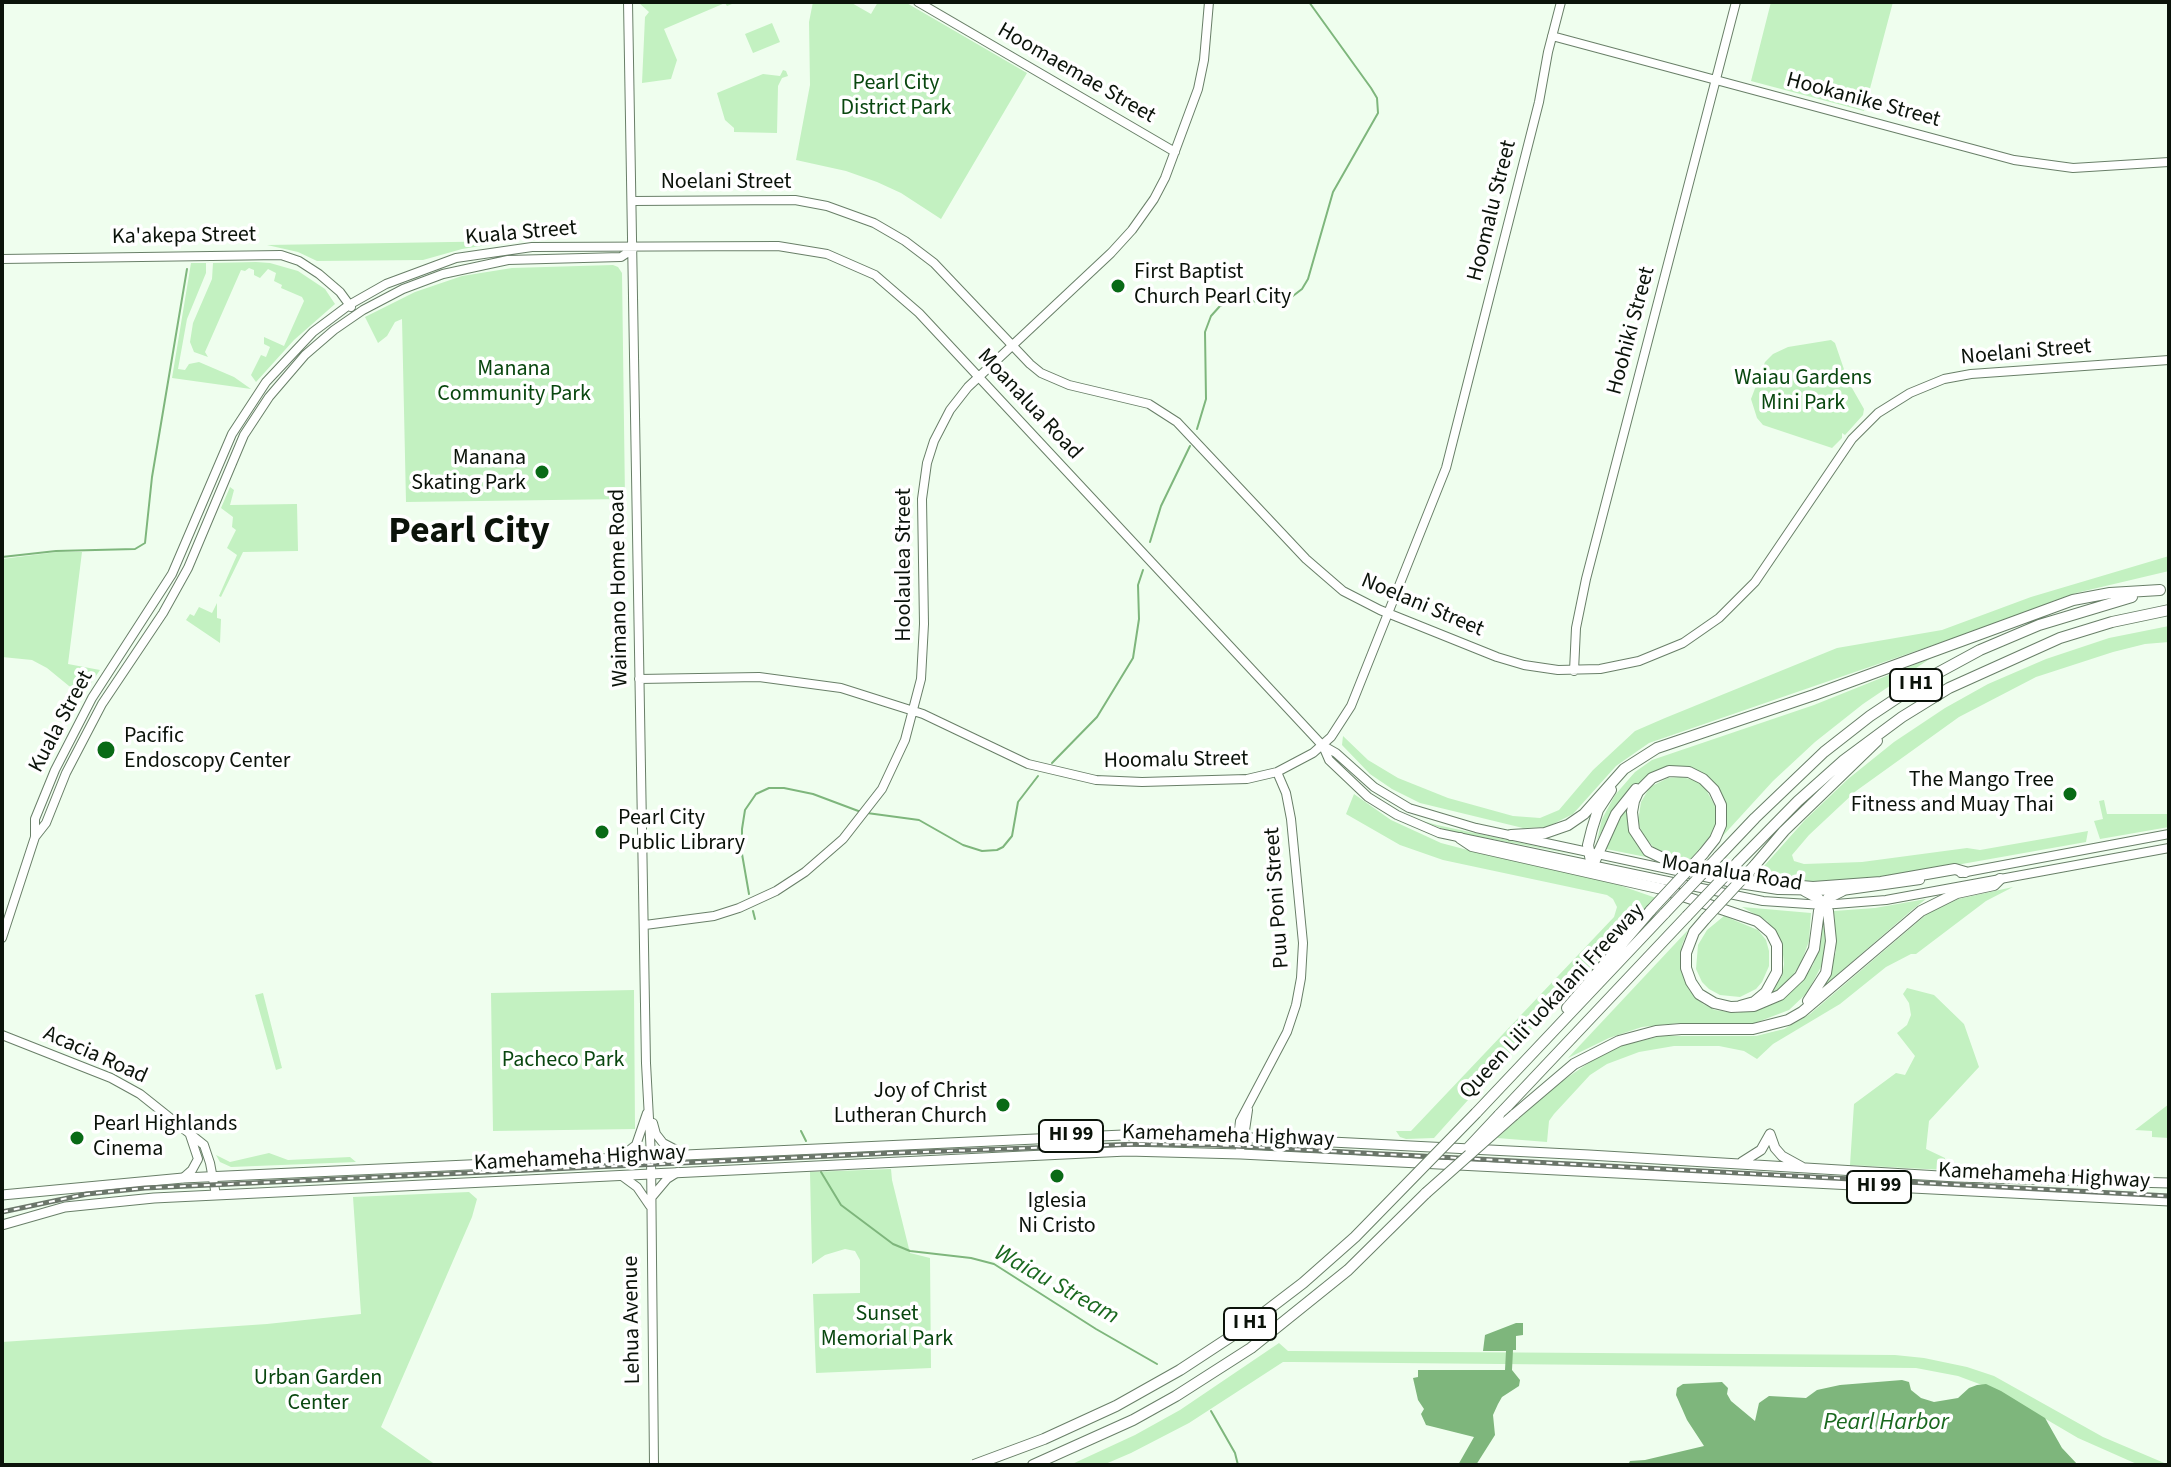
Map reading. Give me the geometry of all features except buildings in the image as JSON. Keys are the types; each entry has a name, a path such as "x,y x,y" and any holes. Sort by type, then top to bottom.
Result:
{"highway":[{"path":"1511,835 1545,833 1568,825 1584,814 1633,761 1657,748 1814,695 2073,600 2110,593 2165,589"},
{"name":"Queen Liliʻuokalani Freeway","path":"974,1465 1056,1434 1116,1406 1180,1370 1244,1328 1303,1283 1348,1245 1755,818 1824,752 1870,716 1921,682 1980,650 2087,608 2165,589"},
{"name":"Queen Liliʻuokalani Freeway","path":"1033,1465 1133,1420 1251,1348 1348,1270 1426,1193 1738,862 1822,779 1902,717 1949,688 2036,647 2086,630 2169,610"},
{"path":"1842,891 1828,898 1819,911 1814,949 1800,976 1788,989 1754,1006 1722,1006 1705,999 1695,988 1685,960 1687,946 1706,918 1784,831 1902,717"},
{"path":"1476,1113 1715,839 1721,825 1721,805 1714,790 1703,779 1689,772 1669,771 1635,789 1593,853"},
{"path":"1592,867 1595,818 1616,777"},
{"path":"1652,778 1634,801 1634,830 1648,851 1677,865 1756,882 1813,887 1881,882 1955,869 1965,872"},
{"path":"1460,838 1472,846 1662,889 1762,923 1771,933 1779,957 1774,980 1761,997 1740,1006"},
{"path":"1642,877 1662,889"},
{"path":"1426,1193 1574,1064 1619,1041 1668,1030 1770,1026 1802,1012 1921,911 1947,897 1994,885 2000,879"},
{"path":"1770,1026 1804,1005 1826,973 1831,954 1828,911 1818,898 1805,891"}],"main road":[{"path":"1741,1163 1761,1150 1770,1134 1782,1156 1808,1169"},
{"name":"Kamehameha Highway","path":"2,1195 213,1176 1099,1135 1242,1138 1613,1156 1956,1177 2169,1183"},
{"name":"Kamehameha Highway","path":"2,1225 49,1209 74,1205 216,1195 1091,1151 1241,1154 2169,1201"},
{"path":"1567,1154 1588,1172 1613,1156"}],"street":[{"name":"Waimano Home Road","path":"628,2 651,1174"},
{"name":"Hoomaemae Street","path":"918,2 1175,152"},
{"name":"Hoolaulea Street","path":"645,925 704,918 762,898 805,872 843,839 868,809 895,764 914,711 921,679 921,513 924,475 930,451 961,395 1102,262 1132,230 1161,187 1194,104 1202,73 1209,2"},
{"name":"Hoomalu Street","path":"639,679 749,677 798,680 860,693 914,711 1013,758 1086,779 1142,782 1235,780 1277,772 1299,762 1322,745 1348,712 1438,492 1539,102 1561,2"},
{"name":"Hoohiki Street","path":"1574,671 1576,628 1583,591 1736,2"},
{"name":"Hookanike Street","path":"1552,36 2031,164 2083,168 2169,162"},
{"name":"Noelani Street","path":"632,201 795,200 858,216 894,234 934,263 1030,364 1054,380 1155,407 1171,416 1326,579 1352,597 1512,662 1543,668 1574,671 1616,667 1646,659 1683,643 1719,618 1763,572 1852,439 1878,413 1910,393 1944,379 1971,374 2169,360"},
{"name":"Kuala Street","path":"2,938 35,837 35,819 68,743 104,679 153,606 183,551 232,434 260,390 300,343 349,305 401,277 474,254 532,247 620,246 633,249"},
{"name":"Moanalua Road","path":"633,249 778,246 815,250 862,268 895,290 1322,745 1336,753 1374,787 1409,808 1436,818 1733,883 1805,891 1880,887 2169,834"},
{"name":"Kuala Street","path":"35,837 46,823 66,773 102,704 163,613 200,541 236,451 269,397 299,362 334,330 409,286 463,268 520,260 621,257 633,249"},
{"name":"Ka'akepa Street","path":"2,259 281,255 311,267 333,285 356,315"},
{"path":"260,390 269,397"},
{"path":"153,606 163,613"},
{"name":"Moanalua Road","path":"1322,745 1336,768 1377,803 1428,829 1592,867 1763,901 1823,905 1886,900 2169,848"},
{"name":"Puu Poni Street","path":"1241,1154 1240,1121 1287,1032 1301,978 1303,943 1290,809 1277,772"},
{"name":"Acacia Road","path":"2,1035 127,1086 189,1131 204,1145 216,1195"},
{"path":"648,1109 659,1139 671,1149 685,1154"},
{"path":"613,1158 636,1145 648,1109"},
{"path":"183,1178 198,1159 189,1131"},
{"path":"651,1174 661,1159 763,1154 784,1150"},
{"path":"622,1176 650,1202 667,1179 678,1172"},
{"name":"Lehua Avenue","path":"651,1174 654,1465"}],"green space":[{"path":"638,2 737,2 727,6 725,3 664,29 677,60 671,79 642,83 645,17 649,12"},
{"name":"Pearl City District Park","path":"813,2 850,2 871,14 878,2 905,2 1027,73 941,219 901,193 877,182 846,171 796,160 810,85 809,22"},
{"path":"1771,2 1893,2 1864,111 1751,81"},
{"path":"772,23 780,42 753,53 745,34"},
{"path":"783,70 788,76 782,78 778,86 777,133 734,132 725,120 717,93 763,74 780,76"},
{"path":"513,241 462,249 423,260 317,261 298,252 267,245"},
{"path":"256,262 298,271 325,289 335,304 294,340 256,382 251,375 261,355 266,357 270,347 264,344 264,337 284,346 304,301 274,281 276,273 268,269 260,278 254,275 254,270 241,270 205,352 208,357 194,352 190,342 193,323 212,279 213,263"},
{"path":"191,263 206,263 206,273 187,319 178,369 185,370 189,364 199,362 234,377 251,389 172,378"},
{"name":"Manana Community Park","path":"613,265 622,273 625,499 406,502 402,319 395,322 387,336 378,343 365,317 415,292 462,276 512,268"},
{"name":"Waiau Gardens Mini Park","path":"1831,340 1864,409 1863,415 1845,435 1842,433 1842,438 1832,448 1763,425 1757,418 1751,399 1765,362 1788,347"},
{"path":"230,487 234,490 230,505 297,504 298,551 243,552 221,597 237,555 227,548 236,530 232,527 233,517 221,508"},
{"path":"82,552 68,664 100,670 85,692 69,686 32,660 2,657 2,559"},
{"path":"2169,556 2169,571 2076,593 1649,743 1616,766 1573,814 1547,827 1523,828 1420,803 1370,774 1342,745 1343,736 1368,760 1398,778 1448,798 1513,816 1540,818 1559,810 1593,770 1635,731 1665,718 1837,648 1942,630 2031,597"},
{"path":"217,603 217,618 221,619 220,643 186,620 190,614 194,616 199,607 212,613"},
{"path":"2169,626 2169,642 2113,652 2036,677 1959,717 1856,791 1792,855 1794,861 1804,864 1862,862 1967,848 1980,850 2088,831 2086,842 1883,878 1807,883 1756,875 1805,820 1848,779 1894,742 1945,708 1988,684 2046,659 2109,638"},
{"path":"1931,658 1863,704 1815,742 1773,781 1719,840 1724,827 1713,782 1702,772 1680,766 1655,772 1631,788 1614,809 1597,840 1602,819 1615,795 1635,772 1652,760 1814,705"},
{"path":"1681,777 1704,786 1715,806 1716,824 1711,835 1690,860 1655,849 1642,834 1638,821 1641,802 1650,787 1668,778"},
{"path":"1354,794 1391,820 1441,843 1596,877 1656,898 1546,1013 1434,1138 1406,1139 1396,1131 1411,1131 1614,917 1617,907 1607,895 1443,860 1400,845 1346,814"},
{"path":"2104,800 2107,814 2169,814 2169,827 2100,839 2094,821 2103,819 2099,801"},
{"path":"1630,802 1640,847 1651,858 1606,849 1615,822"},
{"path":"1419,820 1437,825 1582,856 1449,831"},
{"path":"2013,887 1986,901 1916,954 1886,967 1840,1004 1773,1044 1757,1059 1744,1051 1719,1046 1674,1046 1639,1052 1607,1064 1590,1075 1549,1121 1547,1142 1497,1138 1558,1084 1600,1055 1624,1045 1661,1036 1756,1036 1784,1029 1810,1014 1927,914 1958,899"},
{"path":"1926,899 1824,986 1836,952 1834,911"},
{"path":"1742,907 1811,913 1809,941 1801,963 1787,984 1770,994 1782,976 1782,945 1767,921"},
{"path":"1824,914 1826,940 1823,963 1807,993 1789,1010 1755,1023 1680,1023 1642,1027 1609,1038 1568,1058 1688,930 1682,945 1680,966 1689,990 1703,1004 1715,1010 1736,1013 1763,1008 1779,1001 1801,982 1813,965 1820,947"},
{"path":"1724,916 1758,930 1766,940 1769,951 1769,966 1762,982 1756,989 1740,997 1720,995 1709,989 1696,969 1698,945 1707,930"},
{"path":"1907,988 1934,995 1964,1024 1979,1067 1929,1121 1926,1149 1945,1158 1945,1170 1850,1165 1854,1104 1896,1073 1905,1075 1915,1056 1897,1033 1907,1025 1911,1015 1909,1003 1903,994"},
{"name":"Pacheco Park","path":"634,990 635,1129 493,1131 491,993"},
{"path":"263,993 282,1068 276,1070 255,995"},
{"path":"2169,1104 2169,1138 2152,1137 2152,1131 2135,1130"},
{"path":"269,1153 288,1160 350,1157 356,1162 231,1167 220,1162 216,1155 230,1162"},
{"name":"Sunset Memorial Park","path":"891,1169 910,1253 930,1258 931,1368 816,1373 813,1294 860,1293 860,1260 855,1251 845,1249 825,1255 812,1264 810,1172"},
{"name":"Urban Garden Center","path":"469,1192 477,1199 472,1217 381,1427 436,1465 2,1465 2,1342 267,1324 361,1314 353,1197"},
{"path":"1279,1343 1288,1351 1895,1355 1924,1358 1994,1376 2103,1437 2169,1465 2139,1465 2078,1438 1998,1391 1958,1376 1916,1368 1283,1362 1189,1423 1131,1453 1103,1465 1070,1465 1180,1410"}],"water":[{"path":"1523,1323 1523,1335 1516,1336 1516,1350 1513,1350 1512,1370 1520,1380 1519,1386 1502,1397 1498,1404 1493,1415 1495,1435 1476,1465 1458,1465 1474,1437 1426,1425 1413,1378 1418,1377 1418,1370 1505,1370 1506,1351 1483,1351 1485,1335"},
{"name":"Pearl Harbor","path":"1722,1382 1728,1388 1731,1401 1755,1421 1759,1403 1769,1396 1806,1398 1817,1390 1840,1385 1909,1382 1911,1390 1921,1398 1934,1402 1958,1398 1977,1385 1986,1384 2001,1391 2045,1418 2062,1448 2078,1465 1628,1465 1630,1461 1704,1446 1676,1395 1677,1388 1683,1384"}],"waterway":[{"name":"Waiau Stream","path":"1197,429 1206,399 1205,332 1211,316 1220,306 1230,302 1244,300 1275,304 1289,299 1302,289 1308,279 1333,192 1378,113 1377,98 1371,88 1309,2"},
{"path":"2,557 56,551 135,549 145,543 152,477 187,269"},
{"name":"Waiau Stream","path":"1150,542 1161,506 1190,446"},
{"name":"Waiau Stream","path":"1052,763 1097,717 1133,658 1139,619 1138,585 1143,570"},
{"name":"Waiau Stream","path":"867,813 919,820 963,845 982,851 997,850 1012,836 1018,802 1038,776"},
{"name":"Waiau Stream","path":"749,894 742,854 742,829 745,810 756,794 769,788 784,788 813,794 861,812"},
{"name":"Waiau Stream","path":"753,911 755,919"},
{"name":"Waiau Stream","path":"801,1131 806,1141"},
{"name":"Waiau Stream","path":"821,1172 841,1205 893,1244 910,1251 971,1258 994,1264 1157,1364"},
{"name":"Waiau Stream","path":"1211,1411 1235,1453 1238,1465"}],"railway":[{"path":"2,1212 87,1194 145,1188 1139,1144 1215,1145 2169,1196"}],"place":[{"name":"First Baptist Church Pearl City","path":"1118,286"},
{"name":"Manana Skating Park","path":"542,472"},
{"name":"Pacific Endoscopy Center","path":"106,750"},
{"name":"The Mango Tree Fitness and Muay Thai","path":"2070,794"},
{"name":"Pearl City Public Library","path":"602,832"},
{"name":"Joy of Christ Lutheran Church","path":"1003,1105"},
{"name":"Pearl Highlands Cinema","path":"77,1138"},
{"name":"Iglesia Ni Cristo","path":"1057,1176"}],"district":[{"name":"Pearl City","path":"469,534"}]}
